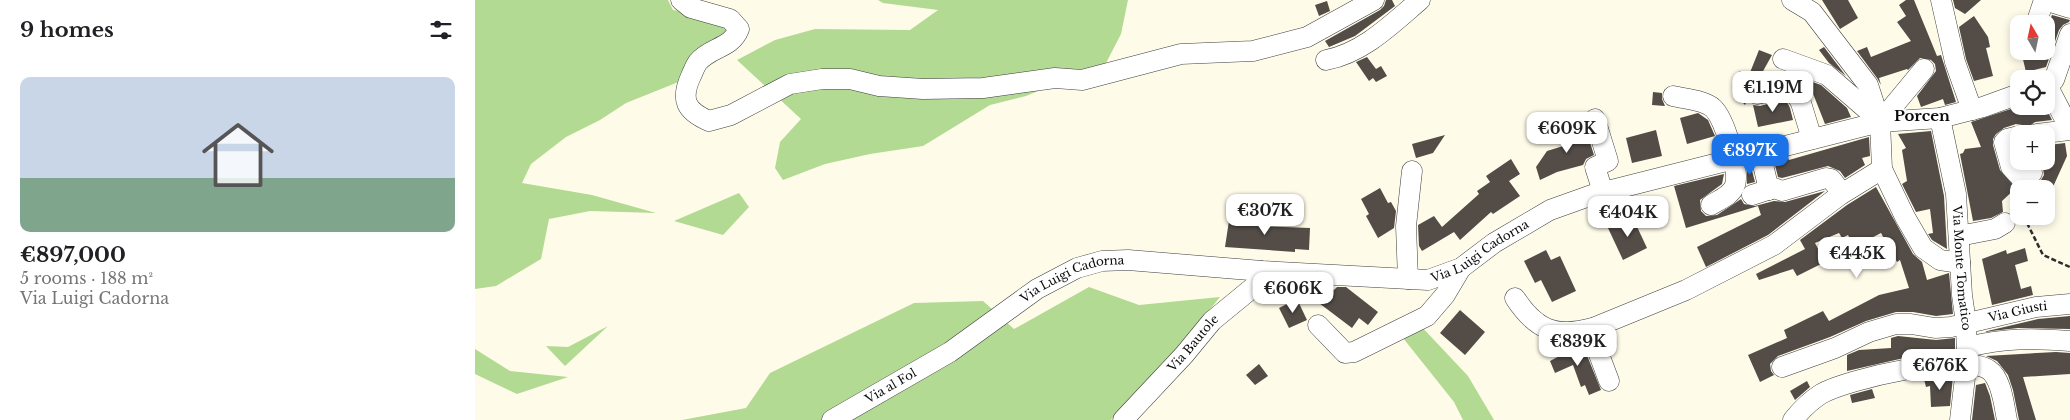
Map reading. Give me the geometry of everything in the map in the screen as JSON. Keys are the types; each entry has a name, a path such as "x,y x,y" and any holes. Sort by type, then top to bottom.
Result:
{"street":[{"path":"681,0 691,8 730,19 739,29 732,42 698,62 687,86 685,100 693,114 709,121 731,115 790,84 821,79 850,80 879,86 923,89 983,88 1055,78 1082,80 1181,54 1253,51 1307,37 1374,0"},
{"path":"1326,60 1341,57 1382,33 1420,0"},
{"path":"1793,0 1812,12 1868,86 1881,122 1882,169 1905,217 1923,248 1940,260 1960,263"},
{"path":"1941,0 1955,62 1972,110"},
{"path":"2039,15 2044,0 2070,8"},
{"path":"2055,77 2070,34"},
{"path":"1783,59 1827,75 1881,122"},
{"path":"1881,122 1924,69"},
{"path":"2055,83 2069,126 2055,130"},
{"path":"1757,94 1784,88 1795,92 1801,103 1812,139"},
{"path":"1673,96 1708,104 1722,120 1733,159 1735,186 1727,195 1711,205"},
{"name":"Via Luigi Cadorna","path":"950,352 1037,289 1077,268 1102,261 1128,260 1262,271 1428,280 1461,268 1494,244 1550,210 1603,192 1881,122 1940,118 1972,110 2010,97"},
{"name":"Via Monte Tomatico","path":"1940,118 1956,194 1962,295 1967,323 1967,356 1960,420"},
{"path":"1595,119 1609,161 1595,167 1603,192"},
{"path":"2010,138 2004,142 2010,163"},
{"path":"1759,152 1760,193 1774,188 1782,191 1826,178 1831,179 1842,193"},
{"path":"1515,298 1541,327 1560,332 1576,332 1593,328 1686,290 1774,245 1842,193 1882,169"},
{"path":"2014,170 2021,178 2032,172"},
{"path":"1408,279 1406,226 1412,171"},
{"path":"1959,236 1995,229 2005,223"},
{"path":"1319,325 1345,353 1354,352 1427,316 1445,295 1461,268"},
{"name":"Via Bautole","path":"1123,420 1184,355 1211,321 1262,280 1262,271"},
{"name":"Via Giusti","path":"1783,367 1882,328 1902,324 1935,328 1951,327 2027,309 2070,304"},
{"path":"2027,309 2032,338"},
{"path":"1593,328 1591,333 1609,381"},
{"path":"1793,420 1801,410 1822,394 1900,369 1947,364 1998,340 2032,338 2070,341"},
{"name":"Via al Fol","path":"832,420 950,352"},
{"path":"1967,356 1988,369 1995,376 2007,420"}],"path":[{"path":"2028,225 2043,255 2070,268"}],"green space":[{"path":"475,0 668,0 673,10 718,17 742,44 696,75 626,103 600,120 566,137 531,164 522,183 592,195 656,213 590,211 549,219 541,259 496,286 475,289"},
{"path":"878,0 1128,0 1121,34 1106,63 1026,96 990,105 923,146 870,154 825,164 783,180 775,168 780,142 801,119 737,60 775,40 815,29 910,30 938,10 883,3"},
{"path":"739,193 749,207 723,235 674,221"},
{"path":"1089,287 1139,305 1220,297 1189,335 1111,420 682,420 746,408 770,373 914,303 983,301 1014,329"},
{"path":"1419,324 1468,376 1494,420 1463,420 1454,402 1403,338"},
{"path":"608,326 565,366 546,346 568,347"},
{"path":"475,349 510,371 568,377 517,394 475,374"}],"building":[{"path":"1386,0 1392,0 1395,6 1355,36 1329,47 1325,41 1380,10"},
{"path":"1822,0 1848,0 1858,18 1840,29"},
{"path":"1906,0 1914,0 1937,56 1941,55 1956,102 1945,105 1943,99 1921,107 1917,96 1936,71 1935,64 1931,60 1920,58 1908,70 1879,78 1881,85 1857,51 1867,47 1871,57 1911,41 1897,22 1906,16 1899,5"},
{"path":"1953,0 1981,0 1965,14 1955,8"},
{"path":"1327,1 1330,11 1319,16 1315,5"},
{"path":"1974,16 1988,37 1990,47 1986,48 1993,76 1974,81 1966,59 1959,27"},
{"path":"2055,16 2070,20 2063,25 2055,41"},
{"path":"1824,47 1846,76 1829,63 1819,50"},
{"path":"1759,50 1772,55 1757,82 1749,85 1746,90 1747,100 1745,105 1733,92 1739,71 1749,75"},
{"path":"1367,57 1376,69 1381,66 1387,76 1376,82 1373,78 1369,81 1356,62"},
{"path":"2023,60 2048,60 2046,67 2026,70"},
{"path":"1799,77 1821,85 1847,108 1851,117 1825,124 1810,86 1806,87 1794,79"},
{"path":"1653,92 1662,93 1665,106 1652,105"},
{"path":"1783,100 1787,102 1790,108 1793,120 1758,127 1753,105 1760,106"},
{"path":"2010,109 2010,115 2050,115 2052,120 2035,122 2031,125 2010,125 1996,134 1993,139 1993,145 2000,170 2010,181 2010,194 2002,201 2003,212 1991,218 1973,221 1960,154 1965,149 1981,147 1971,122"},
{"path":"1698,113 1708,120 1715,136 1687,144 1680,118"},
{"path":"1584,124 1594,155 1586,159 1583,165 1557,172 1540,180 1536,167 1547,151 1573,143 1569,129"},
{"path":"1656,130 1662,156 1632,163 1626,138"},
{"path":"1931,131 1944,196 1947,249 1932,240 1928,234 1933,233 1930,209 1916,212 1902,184 1907,181 1902,150 1906,148 1898,134"},
{"path":"1445,135 1433,153 1416,158 1412,144"},
{"path":"1869,137 1870,156 1862,158 1865,165 1845,178 1840,171 1828,166 1782,178 1778,177 1774,161 1788,158 1789,160"},
{"path":"2065,143 2067,156 2055,182 2055,180 2041,180 2044,175 2043,170 2055,170 2055,144"},
{"path":"1511,159 1520,174 1509,181 1520,196 1493,214 1491,212 1460,240 1454,232 1422,251 1419,246 1418,225 1434,216 1442,227 1479,194 1477,191 1490,182 1486,176"},
{"path":"1751,167 1755,182 1747,184 1747,168"},
{"path":"1724,174 1722,184 1700,200 1701,211 1706,216 1717,215 1741,199 1744,204 1755,206 1774,201 1785,202 1825,191 1768,235 1706,267 1697,247 1761,215 1758,206 1686,228 1674,186"},
{"path":"1876,187 1913,254 1922,262 1927,280 1949,273 1953,314 1936,316 1913,312 1896,312 1866,321 1830,337 1778,356 1770,364 1774,375 1760,382 1748,355 1787,338 1784,330 1823,311 1829,321 1879,295 1909,288 1900,260 1897,262 1881,233 1854,247 1848,235 1842,238 1839,233 1815,243 1825,262 1797,276 1793,269 1759,280 1756,274 1805,249 1800,240 1847,205"},
{"path":"1380,188 1388,203 1391,202 1396,211 1394,228 1378,238 1366,216 1369,214 1361,199"},
{"path":"1230,214 1256,217 1257,226 1310,228 1309,250 1295,249 1295,252 1225,247"},
{"path":"1632,216 1647,248 1623,260 1608,228"},
{"path":"2025,248 2028,261 2015,265 2021,289 2031,286 2033,295 1992,305 1982,259 2006,250 2007,254"},
{"path":"1546,250 1551,260 1560,256 1576,291 1552,302 1541,280 1535,283 1524,261"},
{"path":"1325,286 1334,290 1337,287 1346,287 1378,312 1368,325 1359,318 1352,328 1315,300"},
{"path":"1297,299 1307,320 1289,328 1279,308"},
{"path":"1460,310 1485,332 1465,355 1440,333"},
{"path":"2070,316 2070,329 2018,328 1983,332 2038,319"},
{"path":"1898,336 1936,340 1955,338 1955,352 1904,358 1847,371 1847,355 1859,350 1891,348 1891,338"},
{"path":"1582,343 1601,390 1589,395 1585,385 1581,387 1573,365 1555,373 1550,361 1567,352 1566,349"},
{"path":"2070,353 2070,374 2023,377 2036,420 2019,420 2008,375 1997,361 1986,356"},
{"path":"1259,364 1268,376 1255,385 1246,375"},
{"path":"1953,376 1950,406 1931,407 1930,386 1926,387 1924,379"},
{"path":"1807,381 1810,387 1795,400 1790,391"},
{"path":"1985,383 1995,420 1972,420 1976,385"},
{"path":"1872,389 1875,398 1852,403 1850,395"}],"district":[{"name":"Porcen","path":"1922,116"}]}
